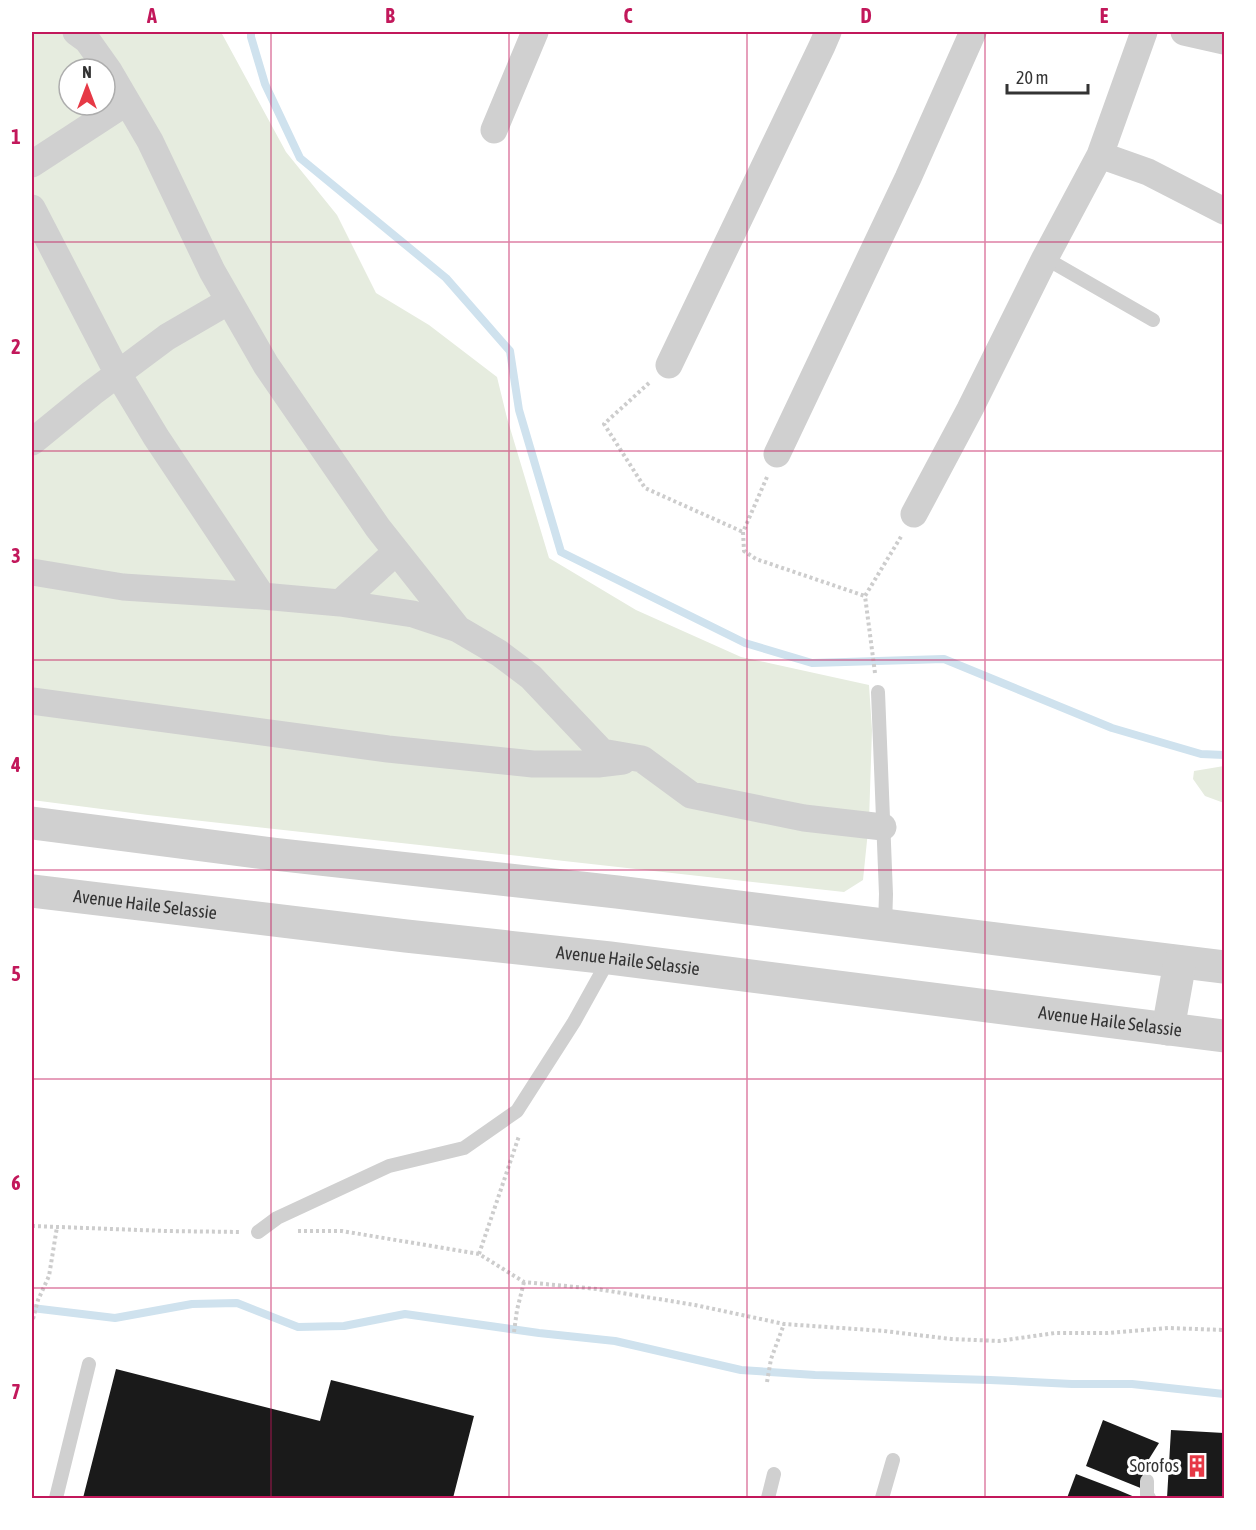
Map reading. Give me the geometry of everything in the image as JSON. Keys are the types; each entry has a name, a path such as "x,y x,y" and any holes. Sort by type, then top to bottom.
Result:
{"street":[{"path":"75,32 87,40 128,102 150,141 212,271 266,365 378,528 458,629"},
{"path":"494,130 535,32"},
{"path":"669,365 828,32"},
{"path":"777,454 908,178 974,32"},
{"path":"914,514 1100,155 1144,32"},
{"path":"1184,32 1224,41"},
{"path":"32,164 128,102"},
{"path":"1100,155 1148,172 1224,211"},
{"path":"32,207 118,374 156,437 261,596"},
{"path":"32,442 167,337 229,301"},
{"path":"340,603 396,552"},
{"path":"32,572 123,587 340,603 413,614 458,629 499,653 531,677 602,752 642,759 691,795 804,818 883,826"},
{"path":"32,701 388,749 522,763 598,764 642,759"},
{"path":"32,823 273,854 617,892 1224,967"},
{"name":"Avenue Haile Selassie","path":"32,891 883,991 1224,1036"},
{"path":"1167,1029 1180,962"}],"lane":[{"path":"1046,258 1153,320"},
{"path":"878,692 886,894 885,926"},
{"path":"258,1232 277,1218 389,1166 464,1148 517,1111 574,1022 610,958"},
{"path":"56,1498 89,1364"},
{"path":"882,1498 893,1460"},
{"path":"768,1498 774,1474"},
{"path":"1147,1481 1149,1498"}],"path":[{"path":"669,365 604,424 645,488 743,532"},
{"path":"777,454 743,532 744,551 756,559 865,596"},
{"path":"878,692 865,596 914,514"},
{"path":"479,1254 519,1135"},
{"path":"32,1226 166,1232 342,1231 479,1254 524,1282 597,1289 695,1305 784,1324 884,1331 951,1339 999,1341 1055,1333 1107,1333 1167,1328 1224,1330"},
{"path":"33,1319 38,1300 49,1276 57,1227"},
{"path":"514,1332 524,1282"},
{"path":"767,1382 771,1359 784,1324"}],"shaded area":[{"path":"32,32 221,32 286,152 337,215 376,293 429,325 497,377 549,558 636,610 741,657 869,685 872,730 869,821 863,880 844,892 148,815 32,800"},
{"path":"1224,766 1224,803 1205,796 1193,779 1194,771"}],"building":[{"path":"116,1369 320,1421 331,1380 474,1416 453,1498 83,1498"},
{"name":"Sorofos","path":"1103,1420 1159,1443 1144,1467 1143,1489 1086,1466"},
{"name":"Sorofos","path":"1171,1430 1224,1433 1224,1498 1167,1498"},
{"path":"1076,1474 1118,1490 1137,1498 1067,1498"}],"waterway":[{"path":"251,32 265,84 300,158 446,278 510,351 519,410 561,552 745,643 812,663 944,659 1112,728 1201,754 1224,755"},
{"path":"32,1308 115,1318 192,1304 237,1303 298,1327 344,1326 405,1314 615,1341 741,1370 815,1375 1132,1384 1224,1394"}],"place":[{"name":"Sorofos","path":"1197,1466"}]}
